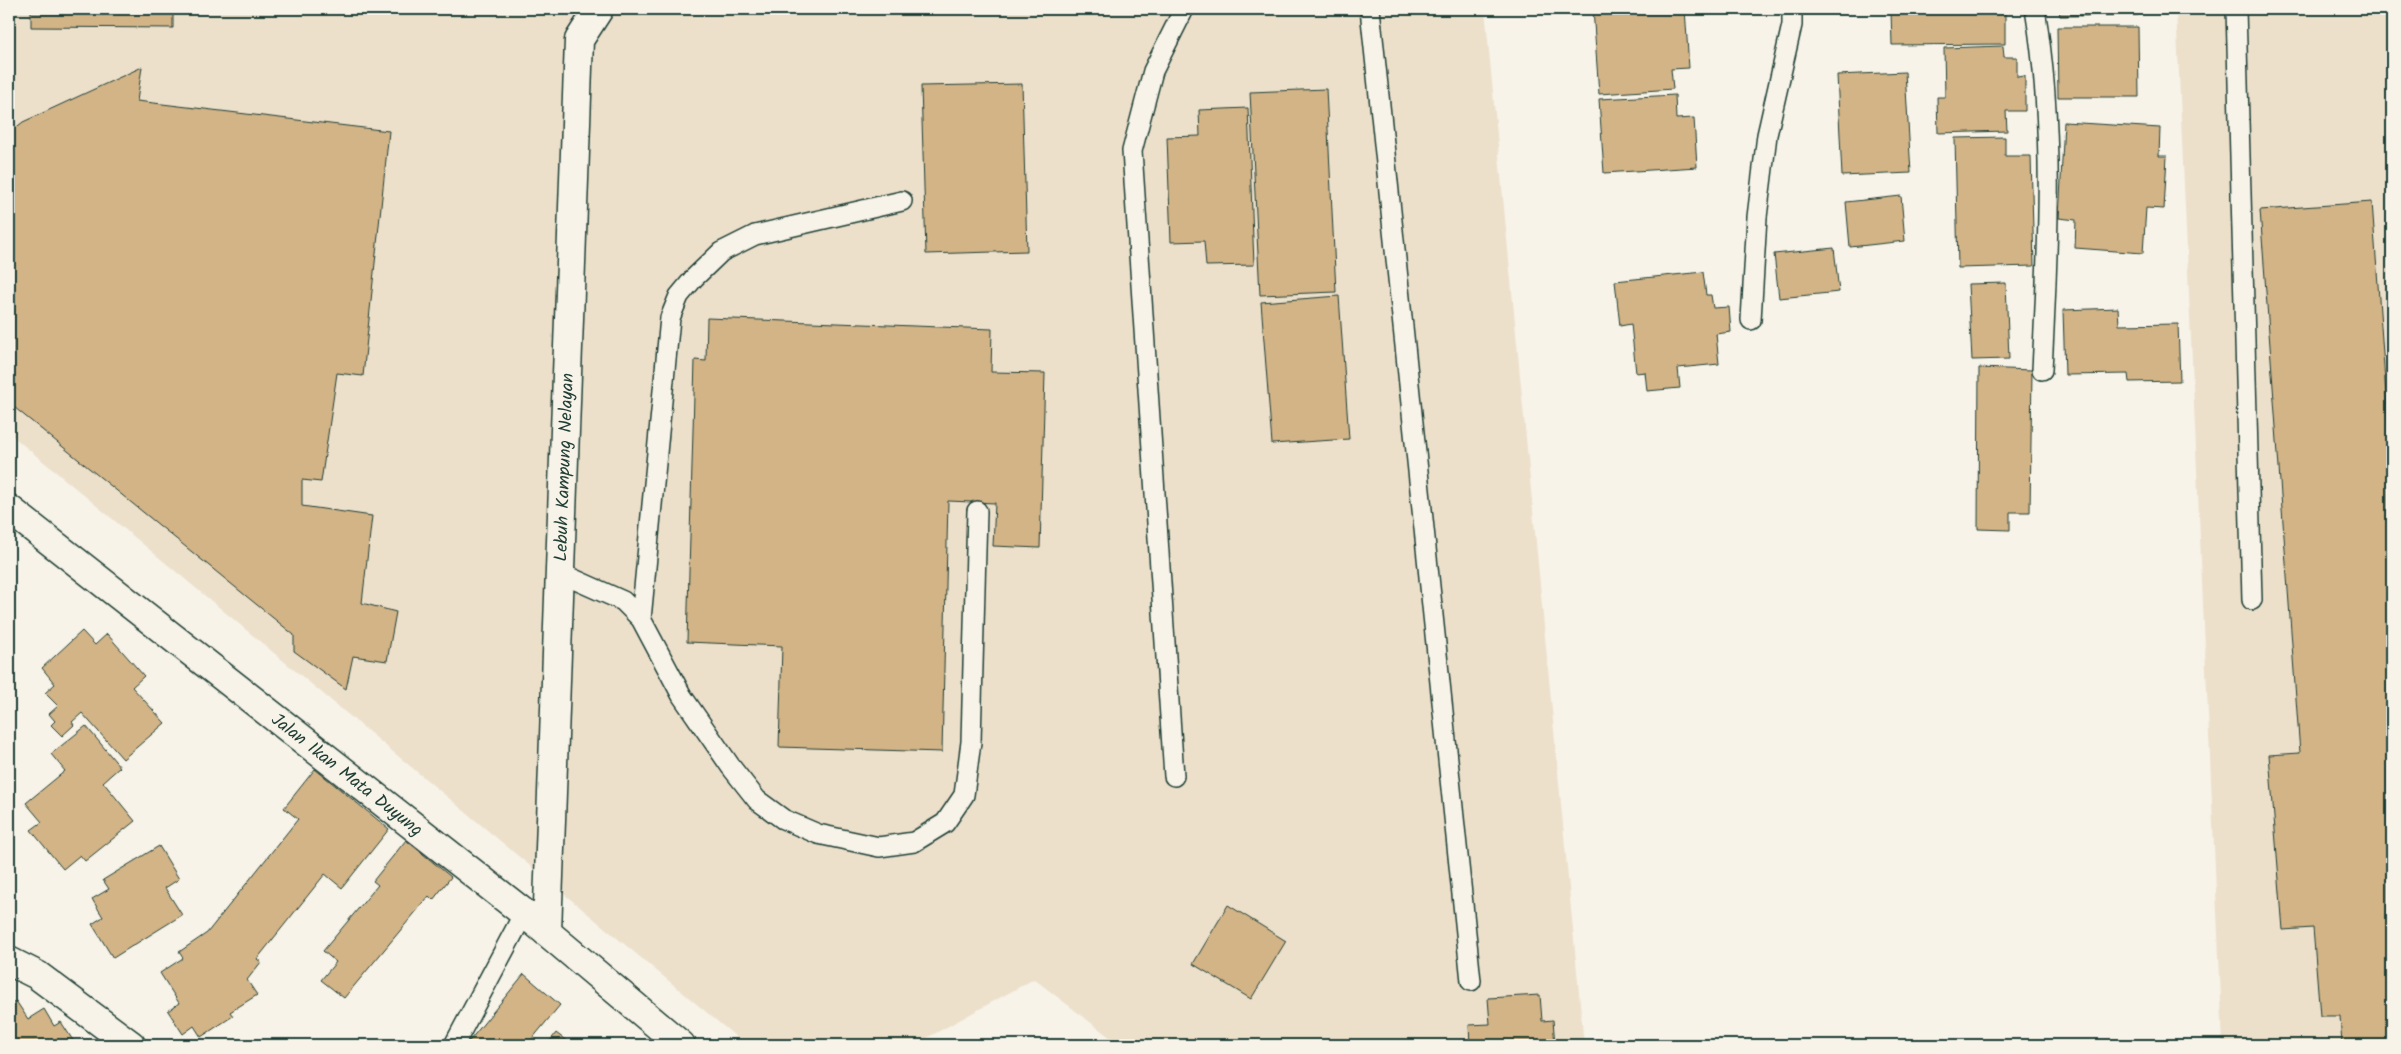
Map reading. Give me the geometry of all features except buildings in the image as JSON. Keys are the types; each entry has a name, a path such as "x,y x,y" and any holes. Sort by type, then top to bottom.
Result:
{"street":[{"name":"Lebuh Kampung Nelayan","path":"547,932 558,572 579,40 599,9"},
{"name":"Jalan Ikan Mata Duyung","path":"9,509 524,913 681,1045"},
{"path":"9,961 37,975 132,1045"}],"lane":[{"path":"1174,776 1132,150 1153,71 1184,9"},
{"path":"1370,9 1471,981"},
{"path":"1751,320 1757,216 1767,135 1792,25 1792,9"},
{"path":"2035,9 2042,50 2047,112 2046,280 2042,370"},
{"path":"2236,9 2252,600"},
{"path":"641,619 670,318 679,296 694,278 722,252 755,235 902,201"},
{"path":"558,572 623,601 641,619 682,696 731,767 757,800 783,819 818,834 879,847 914,842 945,822 964,795 971,742 977,511"},
{"path":"454,1045 524,913"}],"shaded area":[{"path":"9,9 1485,9 1584,1045 1120,1045 1034,979 914,1045 746,1045 9,433"},
{"path":"2176,9 2392,9 2392,1045 2223,1045"}]}
